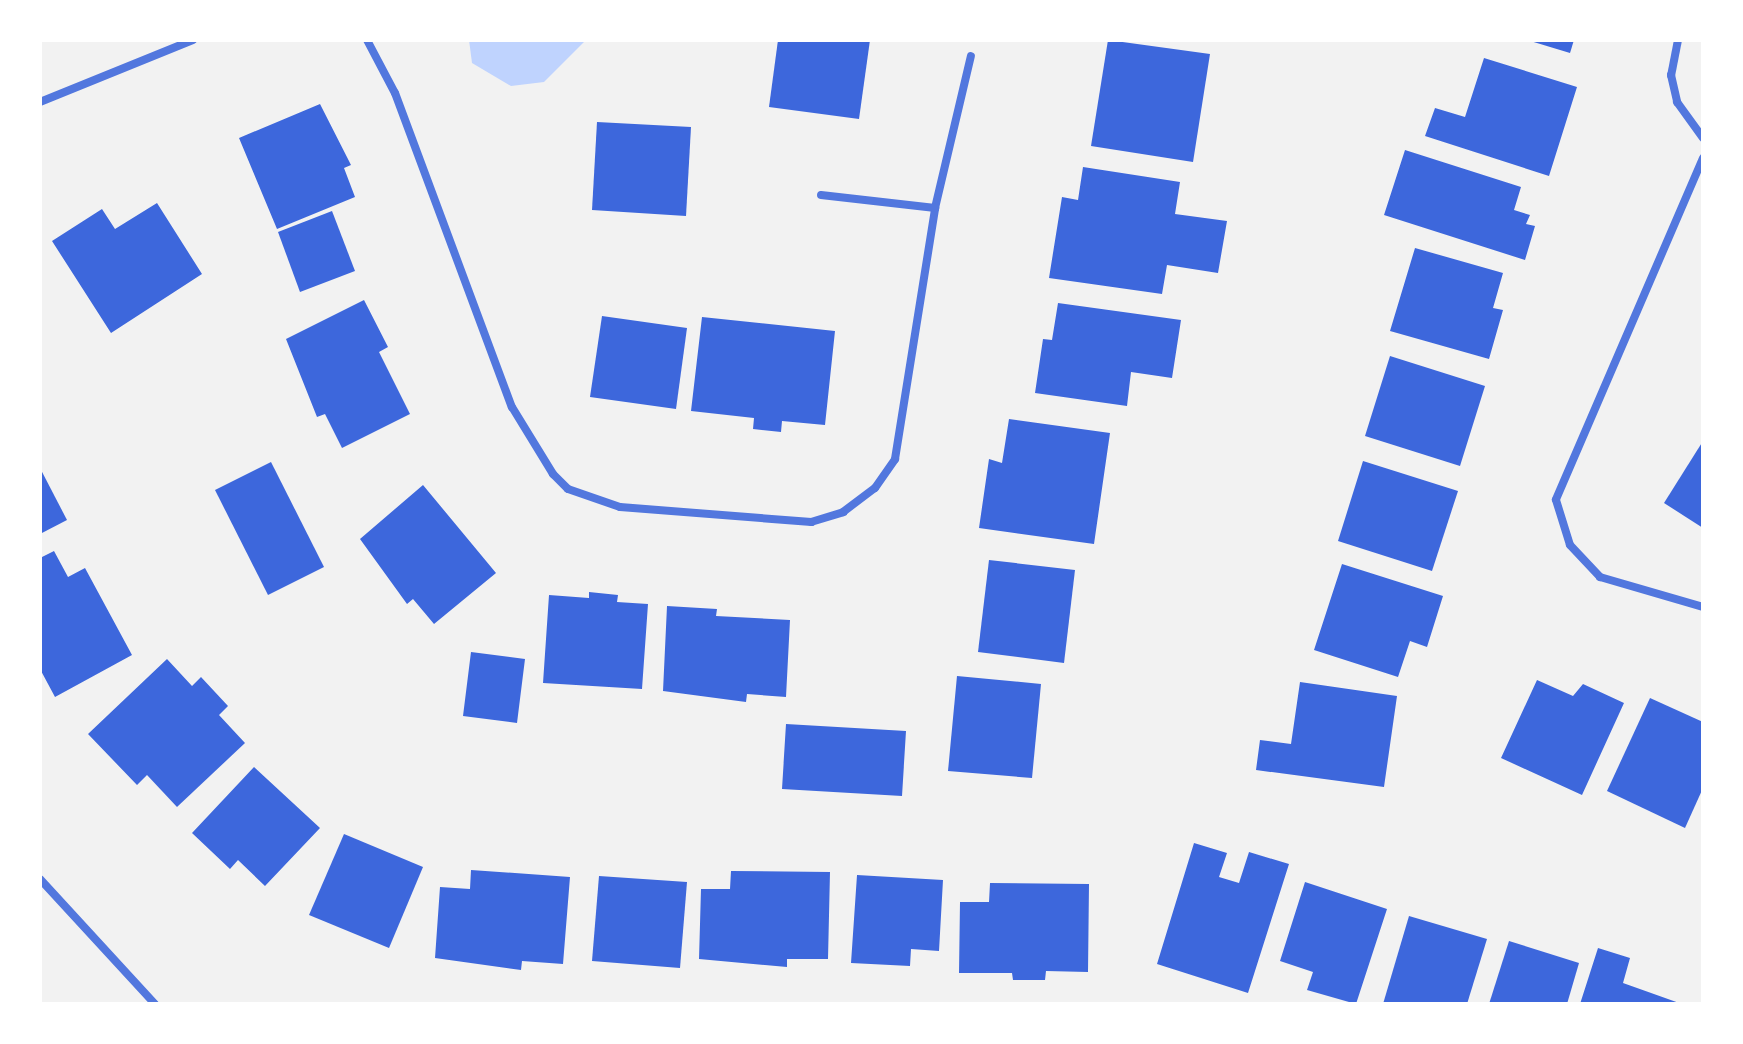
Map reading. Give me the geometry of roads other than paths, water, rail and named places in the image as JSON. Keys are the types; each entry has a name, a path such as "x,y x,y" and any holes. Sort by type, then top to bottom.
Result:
{"street":[{"path":"40,102 193,40"},
{"path":"367,40 395,93 512,407 553,474 568,489 620,507 811,522 843,512 875,488 895,459 935,208 971,56"},
{"path":"1678,40 1671,75 1677,102 1703,138"},
{"path":"1703,158 1556,500 1570,545 1600,577 1703,607"},
{"path":"821,195 935,208"},
{"path":"40,879 155,1004"}],"water":[{"path":"469,40 586,40 544,82 511,86 472,63"}]}
